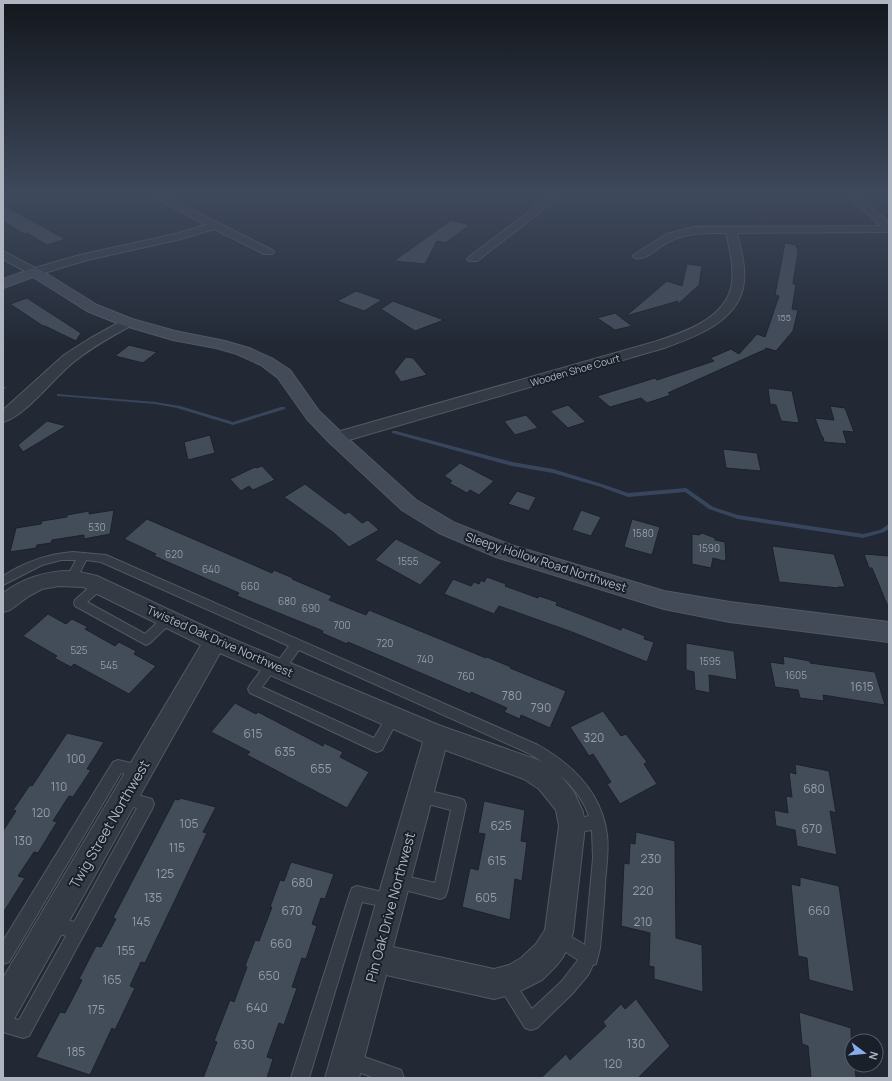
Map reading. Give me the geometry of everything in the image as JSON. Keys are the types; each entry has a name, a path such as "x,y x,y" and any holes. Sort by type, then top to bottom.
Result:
{"street":[{"path":"3,284 34,272 109,251 136,245"},
{"path":"255,245 268,252"},
{"path":"474,259 492,245"},
{"path":"639,256 655,245"},
{"name":"Wooden Shoe Court","path":"336,438 681,338 718,317 730,304 737,289 737,257 735,245"},
{"name":"Sleepy Hollow Road Northwest","path":"3,254 92,308 127,322 173,335 218,344 243,351 267,362 284,374 313,415 336,438 409,504 447,528 504,551 664,600 730,612 889,632"},
{"path":"3,417 33,394 63,363 127,322"},
{"name":"Twisted Oak Drive Northwest","path":"3,604 23,579 47,581 72,577 90,581 215,641 437,736 536,761 548,780 565,801 570,812 585,824 560,929 551,949 532,969 520,977 505,983"},
{"name":"Twig Street Northwest","path":"3,1008 52,924 64,878 124,798 215,641"},
{"name":"Pin Oak Drive Northwest","path":"345,1069 437,736"},
{"path":"376,958 484,983 505,983"}],"lane":[{"path":"3,581 23,579 39,561 49,558 60,556 83,556 108,560 297,644 536,761"},
{"path":"72,577 83,556"},
{"path":"99,585 79,603 146,640 169,618"},
{"path":"297,644 254,689 377,746 393,717"},
{"path":"3,956 64,878 118,766 140,772"},
{"path":"300,1078 357,893 394,890 440,892 459,805 421,796"},
{"path":"3,1024 23,1030 147,804 124,798"},
{"path":"505,983 531,1022 583,971 590,958 593,939 600,846 585,824"},
{"path":"52,924 77,931"},
{"path":"557,937 590,958"},
{"path":"345,1069 395,1076 395,1078"}],"building":[{"path":"416,245 435,245 425,264 394,261"},
{"path":"785,245 796,245 798,252 793,284 796,284 792,309 798,310 793,331 776,351 766,348 668,393 671,395 647,403 641,398 610,407 597,396 655,378 657,380 714,361 710,358 731,349 739,354 757,334 765,337 779,296 775,295"},
{"path":"687,264 702,266 699,285 677,305 678,301 626,316 667,281 682,286"},
{"path":"356,291 382,300 364,311 337,301"},
{"path":"27,298 81,333 76,341 43,326 10,304"},
{"path":"393,301 444,320 415,331 381,309"},
{"path":"615,313 632,326 615,330 597,318"},
{"path":"129,345 157,352 143,363 115,356"},
{"path":"406,357 413,358 427,375 401,382 394,372"},
{"path":"768,388 792,391 799,423 781,421 776,405 770,404"},
{"path":"568,405 586,422 568,428 550,411"},
{"path":"830,406 845,408 854,432 843,431 847,444 824,442 815,418 834,420"},
{"path":"526,415 538,428 515,435 504,421"},
{"path":"47,421 66,426 23,452 18,445"},
{"path":"210,435 215,453 188,460 184,442"},
{"path":"723,449 757,453 761,471 726,468"},
{"path":"460,463 494,481 479,495 470,490 467,493 449,483 452,481 444,476"},
{"path":"262,466 275,480 253,490 249,486 241,491 230,479 255,467"},
{"path":"305,484 345,514 349,512 362,523 368,520 379,530 349,547 334,533 284,497"},
{"path":"517,491 536,497 529,511 508,504"},
{"path":"114,510 110,534 84,539 84,535 52,540 51,543 37,545 36,548 10,552 16,528 41,524 42,521 67,517 67,515 89,511 89,514"},
{"path":"581,510 601,517 591,536 572,530"},
{"path":"147,519 272,573 274,570 293,578 292,579 332,596 329,600 366,615 369,610 486,658 487,657 566,691 550,728 521,715 520,719 504,712 507,708 471,692 470,694 348,642 347,644 322,633 323,631 237,596 239,593 154,556 156,554 124,539"},
{"path":"632,519 660,527 652,555 624,547"},
{"path":"702,533 715,538 715,540 725,542 726,559 724,561 713,558 711,568 692,564 692,534 699,535"},
{"path":"396,539 442,562 420,585 375,560"},
{"path":"772,546 834,554 845,587 838,587 839,588 779,582"},
{"path":"864,554 889,556 889,609 872,568 869,568"},
{"path":"487,577 506,584 505,586 538,598 539,596 557,602 556,605 621,630 622,627 645,636 644,639 654,642 647,662 572,632 499,606 494,614 444,594 453,579 471,586 474,582 479,584 481,580 484,582"},
{"path":"48,614 66,624 72,619 88,627 85,629 115,646 119,642 136,651 134,654 156,666 129,694 74,664 71,667 54,658 57,656 23,636"},
{"path":"686,643 734,651 737,680 709,675 710,693 695,690 694,672 686,670"},
{"path":"783,656 810,661 810,663 875,672 885,705 823,695 824,701 800,698 798,690 775,687 770,662 784,664"},
{"path":"235,703 256,714 258,712 323,746 324,743 343,752 340,757 369,772 347,808 247,755 250,752 211,732"},
{"path":"603,711 621,736 626,734 647,762 644,764 657,784 620,804 607,784 611,782 593,754 589,756 570,727"},
{"path":"67,733 104,742 87,769 91,770 73,797 69,796 53,821 57,822 38,853 34,852 18,876 25,878 3,913 3,831 16,811 13,810 30,785 32,786"},
{"path":"795,764 829,771 836,813 830,811 837,855 797,846 795,830 776,826 774,810 788,813 786,796 792,797 789,772 796,774"},
{"path":"180,798 216,807 203,832 207,833 145,963 141,962 130,986 135,988 115,1030 112,1028 90,1075 36,1057 60,1012 65,1013 82,980 79,979 96,946 101,947 116,919 113,918 175,799 179,800"},
{"path":"484,801 525,810 521,841 527,842 522,881 515,879 510,920 462,907 470,868 478,870 485,834 478,833"},
{"path":"636,832 675,841 676,938 702,945 703,992 654,979 654,967 649,966 650,933 621,926 624,863 629,864 630,843 635,844"},
{"path":"291,862 334,874 325,899 321,898 312,924 317,926 306,959 302,958 292,987 297,988 284,1025 279,1023 267,1057 273,1059 267,1078 203,1078 217,1042 214,1041 230,1000 234,1002 255,940 259,941 272,907 270,907 280,880 284,881"},
{"path":"800,877 839,886 854,992 809,980 807,958 798,956 791,884 800,886"},
{"path":"636,999 670,1046 638,1078 541,1078 566,1054 570,1060 606,1026 603,1022 621,1004 625,1009"},
{"path":"799,1012 851,1028 851,1033 844,1033 844,1073 856,1073 856,1078 811,1078 808,1046 802,1044"}],"waterway":[{"path":"59,395 155,403 178,407 233,424 283,408"},
{"path":"394,432 512,464 553,471 628,495 686,490 711,508 738,517 863,536 882,531 889,526"}]}
